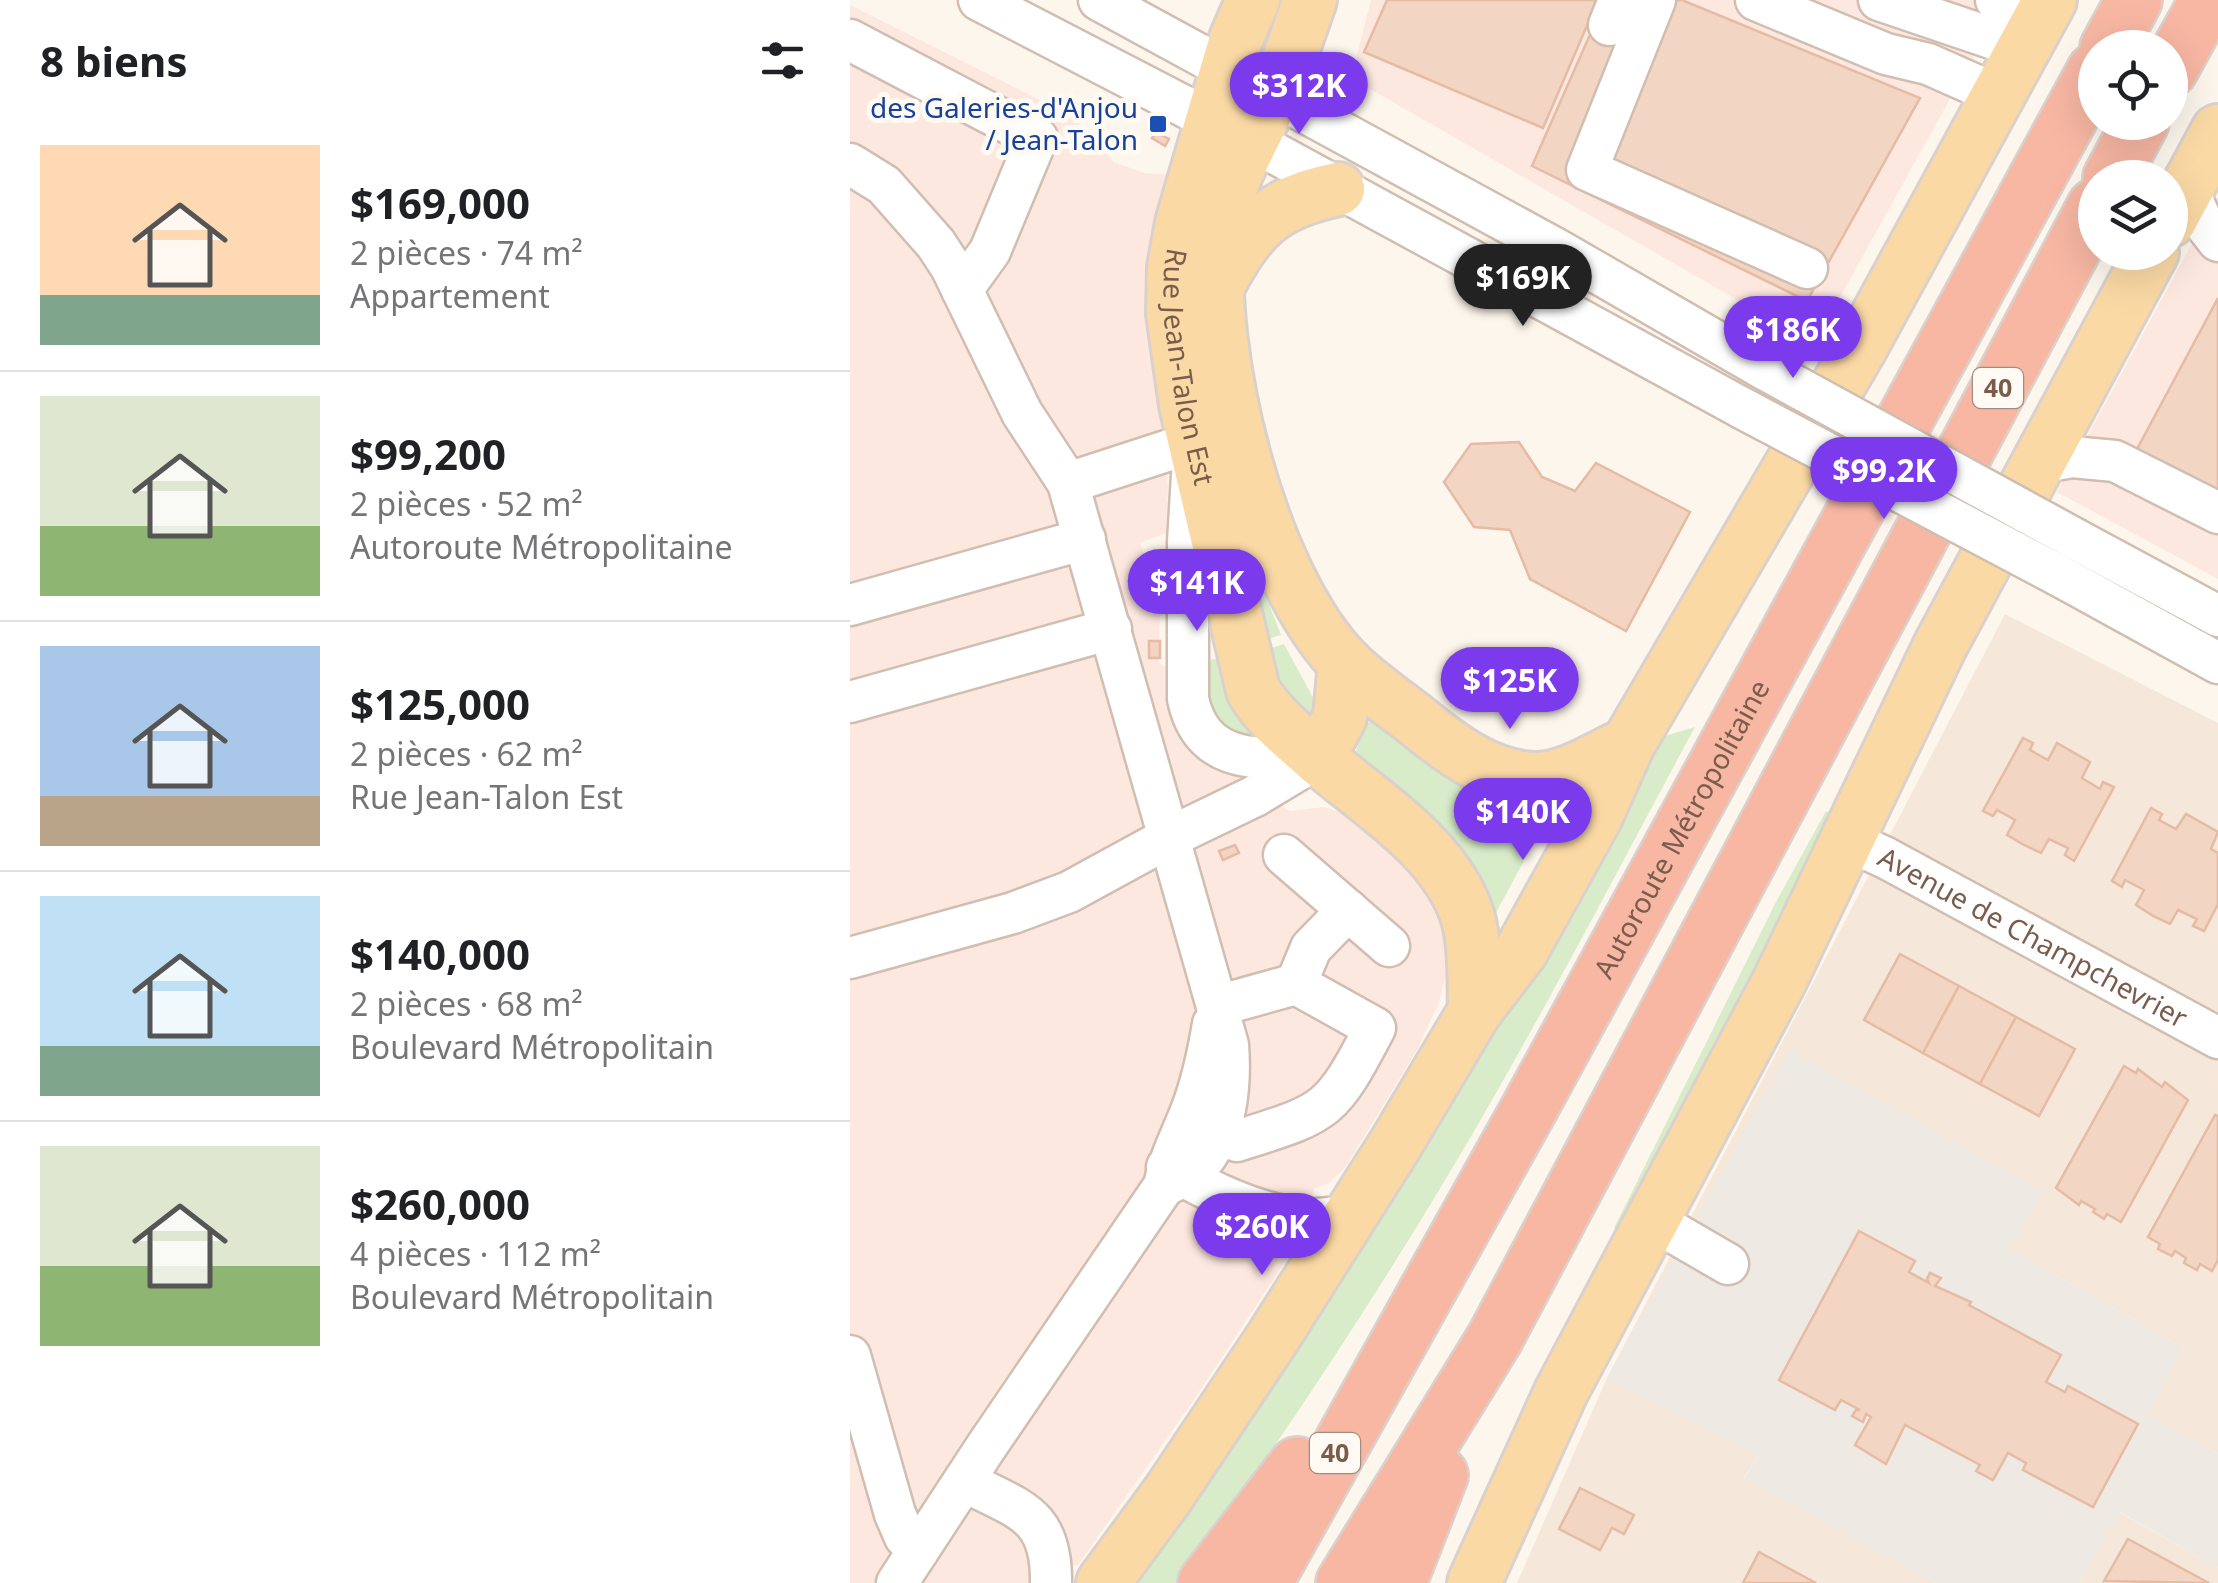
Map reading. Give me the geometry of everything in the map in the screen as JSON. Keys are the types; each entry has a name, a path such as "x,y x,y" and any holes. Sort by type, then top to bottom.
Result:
{"highway":[{"path":"2118,30 2134,0"},
{"path":"2188,36 2208,0"},
{"name":"Autoroute Métropolitaine","path":"1264,1583 1529,1109 2078,102"},
{"name":"40","path":"1495,1338 2078,238"},
{"path":"1206,1583 1406,1324"},
{"path":"1344,1583 1495,1338"},
{"path":"1398,1583 1495,1338"}],"main road":[{"name":"Rue Jean-Talon Est","path":"1253,0 1227,69 1232,133 1216,288 1220,338 1235,413 1264,516 1302,601 1345,663 1470,759 1505,774 1552,778 1628,744"},
{"name":"Rue Jean-Talon Est","path":"1310,0 1274,96 1232,133 1182,222 1174,268 1175,338 1194,442 1254,690 1264,707 1403,830 1453,885 1468,921 1475,1011"},
{"path":"1103,1583 1216,1423 1350,1216 1475,1011 1521,951 1596,816 1628,744 1860,348 2015,47"},
{"path":"2188,186 2218,131"},
{"path":"1216,288 1252,230 1302,196 1338,188"},
{"path":"1474,1583 1561,1392 1779,982 1940,646 2142,270"},
{"path":"1318,758 1340,717 1345,663"}],"street":[{"path":"979,0 1338,188 2218,663"},
{"path":"1099,0 2218,616"},
{"path":"1655,0 1587,170 1807,268"},
{"path":"1879,0 2015,47"},
{"path":"1753,9 1829,46 1894,66 1928,64 2015,47"},
{"path":"850,40 1036,138 990,250 962,290"},
{"path":"850,164 884,186 936,244 1022,413 1068,483 1228,1045 1228,1093 1237,1141 1262,1200 1298,1219"},
{"path":"2188,211 2201,219 2218,241"},
{"path":"1068,483 1194,442"},
{"path":"2038,464 2072,458 2114,461 2218,513"},
{"path":"850,605 1085,539"},
{"path":"850,702 1111,629"},
{"path":"850,958 1046,901 1270,788 1318,758"},
{"name":"Avenue de Champchevrier","path":"1847,840 1904,867 2218,1038"},
{"path":"1284,855 1390,946"},
{"path":"1296,984 1311,948 1348,910"},
{"path":"1217,1006 1296,984 1375,1028 1346,1084 1324,1108 1302,1120 1237,1141"},
{"path":"908,1567 1172,1176 1206,1065 1217,1006"},
{"path":"1172,1176 1204,1159 1228,1093"},
{"path":"1172,1176 1298,1219 1350,1216"},
{"path":"1652,1220 1728,1264"},
{"path":"850,1356 905,1537 908,1567"},
{"path":"964,1482 1027,1514 1041,1528 1051,1556 1051,1583"}],"shaded area":[{"path":"1371,0 2005,0 1814,344 1351,78"},
{"path":"850,5 1072,116 1114,162 1144,173 1172,175 1148,312 1168,487 1166,533 1140,543 1160,603 1159,662 1175,675 1208,758 1290,811 1324,807 1365,820 1441,892 1450,959 1439,1002 1417,1050 1345,1168 1329,1183 1314,1189 1303,1235 1078,1565 1069,1566 1048,1583 850,1583"},
{"path":"2218,196 2218,579 2057,492 2178,270 2188,270 2188,251"},
{"path":"2005,614 2218,723 2218,1454 2148,1415 2184,1348 2010,1249 2042,1192 1758,1456 1744,1478 1936,1583 1517,1583 1607,1378"},
{"path":"1790,1050 2043,1192 2010,1249 2184,1348 2149,1415 2218,1454 2218,1568 2120,1512 2080,1583 1936,1583 1744,1479 1758,1456 1607,1378"},
{"path":"2119,1512 2218,1568 2218,1583 2080,1583"}],"green space":[{"path":"1241,532 1281,635 1253,643"},
{"path":"1284,644 1316,703 1313,716 1304,720 1256,653"},
{"path":"1232,658 1261,743 1213,723 1200,660"},
{"path":"1375,720 1551,797 1553,807 1491,922 1353,761 1365,724"},
{"path":"1695,727 1480,1122 1356,1323 1178,1583 1134,1583 1299,1344 1392,1199 1658,738"},
{"path":"1826,811 1832,813 1775,937 1619,1230 1614,1228 1776,902"}],"building":[{"path":"1387,0 1598,0 1543,128 1364,52"},
{"path":"1682,0 1920,98 1807,301 1532,166 1596,21"},
{"path":"1156,132 1169,139 1165,146 1152,138"},
{"path":"2218,298 2218,495 2136,451"},
{"path":"1519,442 1542,477 1575,491 1596,463 1690,512 1626,631 1530,579 1510,530 1474,527 1444,482 1471,444"},
{"path":"1149,641 1160,641 1160,658 1149,658"},
{"path":"2023,738 2033,743 2030,750 2048,760 2057,743 2090,762 2082,778 2100,789 2103,782 2114,787 2074,861 2065,855 2068,848 2049,839 2041,853 2024,845 2007,835 2015,820 1997,810 1993,816 1983,811"},
{"path":"2151,808 2162,814 2159,820 2176,829 2186,814 2218,832 2211,849 2218,853 2218,904 2204,931 2193,926 2197,919 2178,910 2170,924 2153,916 2136,905 2144,890 2125,880 2122,887 2112,881"},
{"path":"1235,845 1239,853 1223,860 1219,851"},
{"path":"1900,954 1959,986 1923,1053 1864,1020"},
{"path":"1959,986 2016,1017 1980,1084 1923,1053"},
{"path":"2016,1017 2075,1049 2039,1116 1980,1084"},
{"path":"2124,1066 2136,1073 2138,1069 2162,1087 2165,1082 2188,1100 2121,1222 2107,1214 2104,1219 2093,1212 2095,1209 2081,1201 2079,1205 2056,1188"},
{"path":"2215,1115 2218,1260 2212,1271 2200,1264 2197,1270 2184,1263 2186,1258 2175,1251 2172,1256 2158,1249 2160,1244 2148,1237"},
{"path":"1859,1231 1915,1261 1909,1272 1929,1283 1930,1273 1941,1278 1935,1286 1971,1302 1969,1305 2061,1355 2046,1382 2065,1392 2068,1386 2138,1424 2093,1507 2023,1470 2026,1463 2008,1453 1993,1480 1976,1471 1980,1465 1905,1425 1886,1464 1855,1445 1871,1417 1866,1414 1863,1422 1852,1416 1860,1410 1841,1400 1835,1410 1779,1380"},
{"path":"1580,1488 1634,1515 1624,1534 1612,1528 1600,1550 1559,1529"},
{"path":"2128,1539 2209,1583 2104,1581"},
{"path":"1759,1552 1816,1583 1743,1583"}],"place":[{"name":"des Galeries-d'Anjou / Jean-Talon","path":"1158,124"}]}
